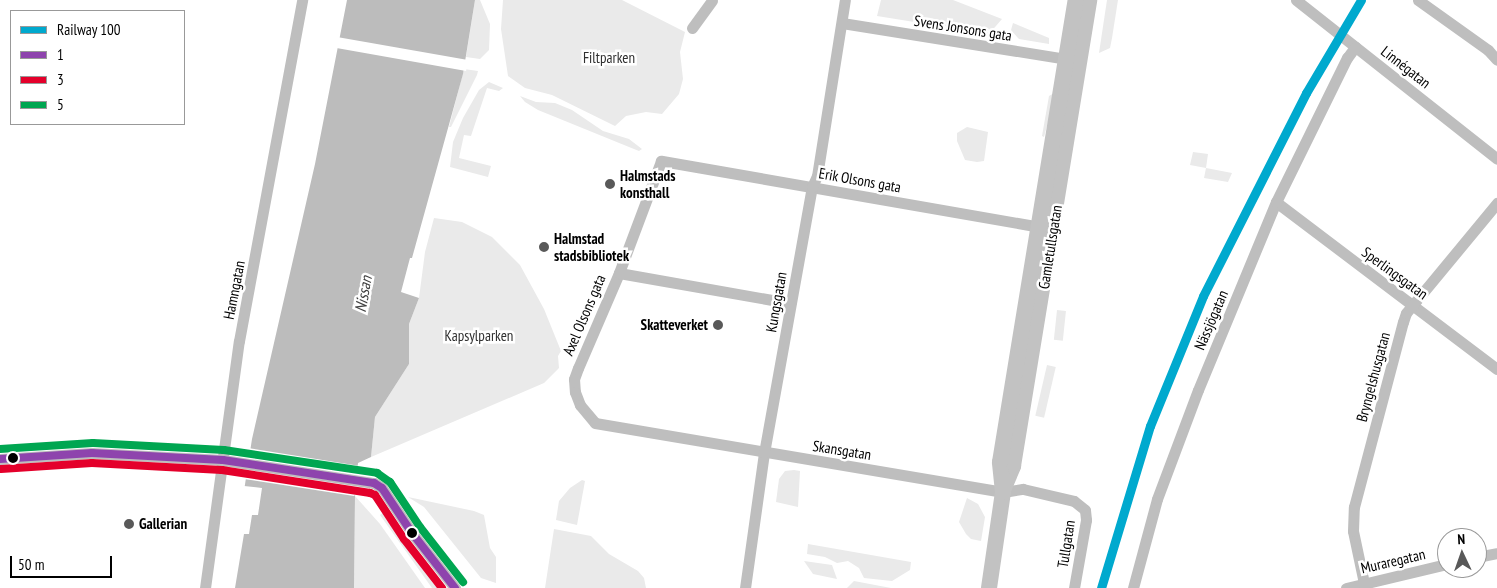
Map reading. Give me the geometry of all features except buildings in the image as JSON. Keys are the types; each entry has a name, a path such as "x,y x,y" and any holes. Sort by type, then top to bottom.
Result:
{"street":[{"name":"Hamngatan","path":"205,588 239,341 302,0"},
{"path":"692,28 712,0"},
{"name":"Kungsgatan","path":"744,588 764,453 812,187 817,176 845,0"},
{"name":"Gamletullsgatan","path":"1074,60 1076,0"},
{"name":"Gamletullsgatan","path":"989,588 1002,492 1013,466 1046,228 1074,60 1089,0"},
{"name":"Linnégatan","path":"1296,0 1497,158"},
{"path":"1418,0 1488,50 1497,60"},
{"name":"Svens Jonsons gata","path":"842,23 1074,60"},
{"name":"Nässjögatan","path":"1133,588 1157,499 1182,429 1276,202 1347,58 1355,47"},
{"name":"Erik Olsons gata","path":"661,161 1046,228"},
{"name":"Axel Olsons gata","path":"595,423 580,405 575,392 574,379 600,313 619,273 661,161"},
{"name":"Sperlingsgatan","path":"1276,202 1497,369"},
{"name":"Bryngelshusgatan","path":"1365,585 1353,532 1354,507 1402,322 1406,313 1497,203"},
{"path":"619,273 790,304"},
{"name":"Skansgatan","path":"595,423 1002,492 1023,489 1074,501 1082,506"},
{"path":"0,459 92,452 223,460 365,482 382,488 418,541 455,588"},
{"name":"Tullgatan","path":"1074,588 1086,520 1082,506"},
{"name":"Muraregatan","path":"1346,588 1437,567"}],"green space":[{"path":"475,0 480,0 490,24 489,50 480,59 466,57"},
{"name":"Filtparken","path":"503,0 622,0 685,32 680,52 683,79 679,94 662,114 646,112 626,116 615,126 552,95 525,88 508,76 501,29"},
{"path":"881,0 953,0 1002,19 989,34 877,16"},
{"path":"1107,0 1118,0 1110,48 1099,53"},
{"path":"1013,23 1049,38 1049,44 1019,39 1011,30"},
{"path":"464,69 478,71 451,127 449,127"},
{"path":"489,82 503,88 499,91 487,88 471,136 464,135 459,158 491,166 488,177 450,167 453,142 463,118 479,90"},
{"path":"1056,92 1044,137 1042,136 1049,96"},
{"path":"520,96 536,102 555,103 572,110 603,131 629,139 642,149 639,151 538,110 525,102"},
{"path":"967,127 988,132 984,161 965,160 957,141 957,133"},
{"path":"1193,152 1208,154 1206,168 1190,165"},
{"path":"1206,168 1232,173 1228,182 1204,178"},
{"name":"Kapsylparken","path":"434,218 462,222 492,237 520,265 544,309 561,351 558,356 559,368 544,383 371,457 375,417 409,364 409,324 419,298 425,252"},
{"path":"1057,310 1066,311 1063,341 1054,340"},
{"path":"1047,365 1056,367 1044,418 1035,416"},
{"path":"785,471 800,471 798,507 776,502 779,479"},
{"path":"582,480 585,481 577,525 556,520 559,501 570,488"},
{"path":"355,496 380,524 425,588 354,588"},
{"path":"408,497 474,511 484,515 490,548 496,557 496,583 481,578 424,507"},
{"path":"967,498 978,504 985,517 981,541 971,539 959,522"},
{"path":"383,513 445,588 432,588 380,515"},
{"path":"554,529 591,536 609,554 638,571 644,578 646,588 545,588"},
{"path":"808,544 911,562 910,570 892,581 864,578 859,568 848,561 837,563 825,557 807,554"},
{"path":"804,561 832,565 837,579 813,574"},
{"path":"854,581 891,588 847,588"}],"water":[{"name":"Nissan","path":"347,0 475,0 463,74 401,292 419,298 409,324 409,364 375,417 371,457 358,463 355,496 354,588 229,588 252,439 315,164"}],"pier":[{"path":"337,37 468,60 466,71 335,48"},
{"path":"248,448 360,466 356,494 354,496 244,479"},
{"path":"243,482 244,486 262,488 258,515 252,515 249,534 244,534 235,588 227,588"}],"rail line":[{"name":"100","path":"1101,588 1150,426 1203,296 1306,93 1361,0"}],"transit line":[{"name":"5","path":"0,449 93,443 224,450 377,473 390,482 420,527 463,582"},
{"name":"1","path":"0,459 92,453 223,460 374,483 382,488 412,533 455,588"},
{"name":"3","path":"1,469 92,463 222,470 370,493 375,495 404,539 442,588"}],"place":[{"name":"Halmstads konsthall","path":"610,184"},
{"name":"Halmstad stadsbibliotek","path":"544,247"},
{"name":"Skatteverket","path":"718,325"},
{"name":"Gallerian","path":"129,524"}]}
